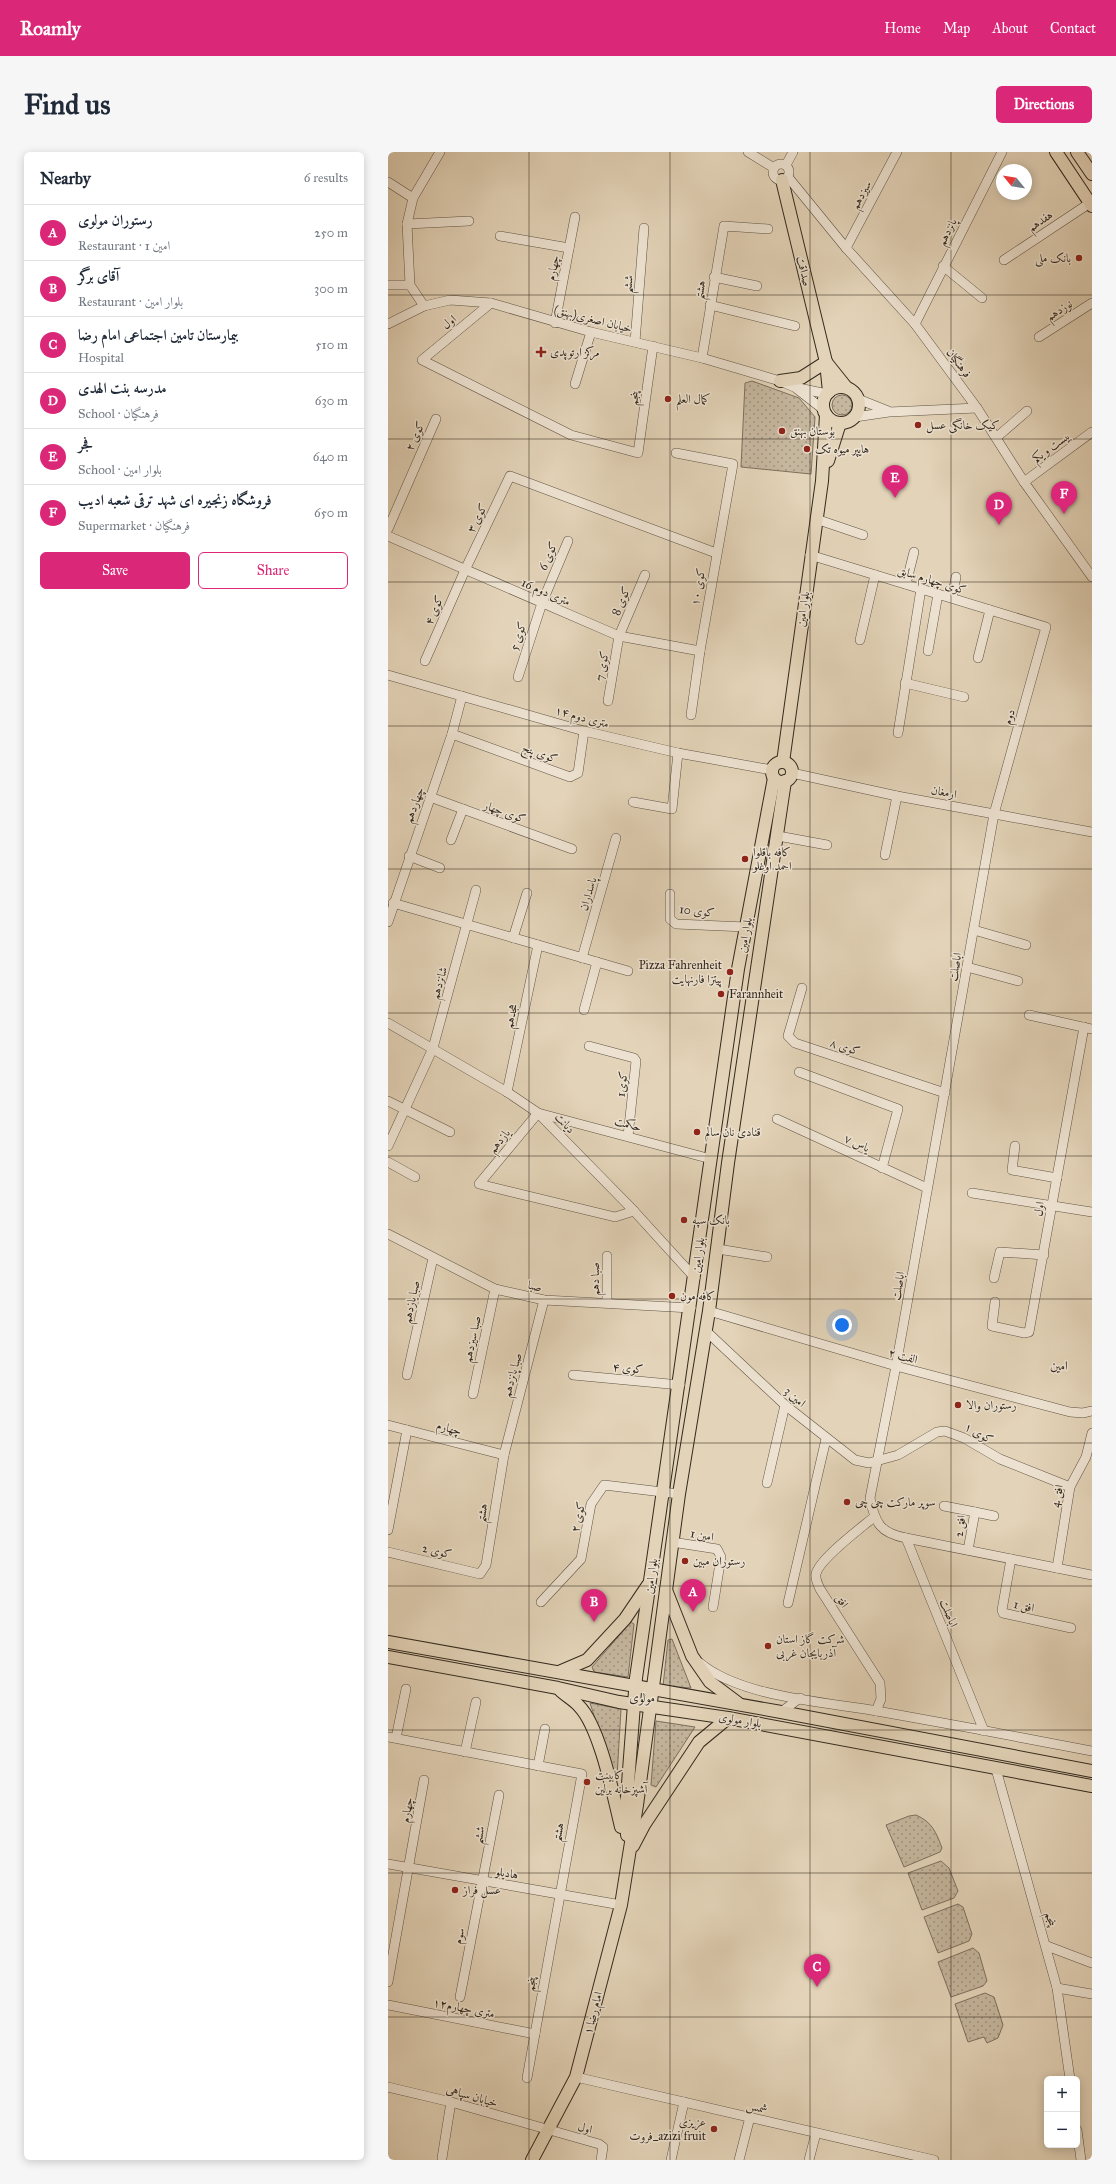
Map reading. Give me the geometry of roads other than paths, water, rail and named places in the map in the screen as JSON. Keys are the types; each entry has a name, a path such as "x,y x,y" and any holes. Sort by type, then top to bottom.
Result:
{"main road":[{"path":"1056,152 1091,204"},
{"path":"1077,152 1092,174"},
{"name":"صداقت","path":"785,179 826,362 828,393"},
{"path":"780,381 800,378 826,362"},
{"name":"صداقت","path":"826,362 846,387"},
{"path":"822,482 825,412 823,403 828,393 840,387 846,387 854,391 858,399 859,408 855,417 848,422 840,423 830,419 825,412"},
{"path":"822,482 840,423"},
{"name":"بلوار امین","path":"635,1686 746,927 781,775 791,766 783,762 810,555 822,482"},
{"name":"بلوار امین","path":"652,1689 679,1494 706,1331 728,1163 778,836 781,775"},
{"path":"711,1159 728,1163"},
{"path":"559,1672 587,1660 626,1619 650,1582"},
{"path":"665,1589 692,1656 710,1682 740,1705"},
{"name":"بلوار مولوی","path":"388,1642 781,1712 1092,1771"},
{"name":"بلوار مولوی","path":"388,1656 558,1688 633,1704 728,1718 1092,1786"},
{"name":"امام رضا ۱","path":"627,1858 626,1810 635,1686"},
{"path":"558,1688 580,1707 593,1732 610,1780 627,1858"},
{"name":"امام رضا ۱","path":"532,2160 576,2077 621,1905 627,1858 638,1805 652,1689"},
{"path":"627,1858 644,1825 699,1742 728,1718"}],"street":[{"path":"424,306 410,285 407,224 413,198 440,152"},
{"path":"748,152 774,168"},
{"path":"786,165 793,152"},
{"name":"سیزدهم","path":"846,248 897,152"},
{"name":"پانزدهم","path":"915,324 1002,152"},
{"path":"774,168 781,164 786,165"},
{"path":"774,168 773,173 775,177 785,179 789,169 786,165"},
{"name":"فرهنگیان","path":"785,179 915,324 977,408 997,437 1024,482 1092,577"},
{"path":"388,182 413,198"},
{"name":"هفدهم","path":"1004,260 1091,204"},
{"name":"چهارم","path":"555,323 575,217"},
{"path":"407,224 469,221"},
{"name":"هشتم","path":"702,358 714,276 724,226 768,229"},
{"name":"ششم","path":"634,342 644,228"},
{"path":"500,236 569,248"},
{"path":"943,266 982,298"},
{"path":"714,276 757,286"},
{"path":"388,285 410,285"},
{"name":"خیابان اصغری(بهنق)","path":"388,324 424,306 450,300 491,303 555,323 702,358 780,381 794,387"},
{"name":"اول","path":"491,303 422,360 571,434 638,452"},
{"name":"نوزدهم","path":"1040,337 1092,303"},
{"path":"710,305 795,326"},
{"path":"575,384 591,332"},
{"name":"پنجم","path":"638,452 653,346"},
{"path":"794,387 828,393"},
{"path":"794,387 825,412"},
{"path":"858,399 889,412"},
{"path":"855,417 889,412 977,408"},
{"path":"997,437 1027,412"},
{"name":"کوی ۲","path":"388,529 436,419"},
{"name":"بیست و یکم","path":"1024,482 1092,432"},
{"name":"کوی ۱۰","path":"676,453 733,464 716,553 691,715"},
{"name":"کوی ۳","path":"465,570 510,476 716,553"},
{"path":"816,519 863,535"},
{"name":"16 متری دوم","path":"388,536 620,636 700,651"},
{"name":"کوی 6","path":"542,603 568,541"},
{"path":"906,584 914,552"},
{"name":"کوی چهارم سابق","path":"810,555 1046,627"},
{"name":"کوی ۴","path":"425,661 465,570"},
{"name":"کوی 8","path":"620,636 645,575"},
{"path":"860,640 875,575"},
{"path":"952,598 956,576"},
{"path":"898,733 921,589"},
{"path":"928,651 938,594"},
{"name":"کوی 5","path":"518,677 542,603"},
{"path":"978,658 990,610"},
{"name":"دوم","path":"994,814 1046,627"},
{"name":"کوی 7","path":"608,701 620,636"},
{"name":"۱۴ متری دوم","path":"388,675 584,731 781,775"},
{"path":"905,683 964,697"},
{"name":"چهاردهم","path":"388,922 409,856 452,734 462,696"},
{"name":"کوی پنج","path":"452,734 570,777 578,773 584,731"},
{"path":"633,802 672,809 678,752"},
{"name":"ارمغان","path":"781,775 1092,832"},
{"path":"885,855 897,796"},
{"name":"کوی چهار","path":"430,797 572,849"},
{"path":"451,840 463,809"},
{"name":"اباصلت","path":"984,1730 906,1538 891,1535 879,1526 874,1517 870,1498 896,1366 994,814"},
{"path":"778,836 827,845"},
{"name":"پاسداران","path":"582,958 616,838"},
{"path":"409,856 440,868"},
{"name":"شانزدهم","path":"388,1146 433,1048 468,925 476,890"},
{"path":"513,938 527,892"},
{"name":"کوی 10","path":"670,894 670,919 676,924 746,927"},
{"path":"393,903 628,971"},
{"path":"974,930 1026,945"},
{"name":"هجدهم","path":"507,1092 538,945"},
{"path":"584,1010 597,962"},
{"path":"967,967 1018,981"},
{"name":"کوی ۸","path":"802,988 788,1036 794,1044 945,1093"},
{"path":"1029,1015 1088,1028"},
{"name":"دیانت","path":"388,1023 507,1092 538,1113 634,1211 695,1278"},
{"name":"اول","path":"995,1302 992,1326 1024,1333 1029,1332 1057,1178 1088,1028"},
{"name":"کوی1","path":"589,1046 634,1058 636,1061 628,1136"},
{"path":"799,1072 898,1110 882,1168"},
{"path":"388,1101 450,1132"},
{"name":"حکمت","path":"538,1113 711,1159"},
{"name":"یازدهم","path":"538,1113 479,1184 615,1217 634,1211"},
{"name":"یاس ۷","path":"778,1119 928,1188"},
{"path":"1015,1146 1012,1170 1057,1178"},
{"path":"388,1162 415,1177"},
{"path":"972,1193 1092,1212"},
{"name":"صبا","path":"388,1234 495,1289 544,1300 607,1302 691,1308"},
{"path":"718,1248 767,1257"},
{"path":"994,1278 1000,1252 1044,1255"},
{"name":"صبا دهم","path":"607,1256 607,1302"},
{"name":"صبا یازدهم","path":"407,1375 433,1258"},
{"name":"صبا سیزدهم","path":"473,1394 495,1289"},
{"name":"صبا پانزدهم","path":"504,1455 544,1300"},
{"name":"الفت ۲","path":"709,1311 896,1366 1070,1412 1083,1413 1092,1411"},
{"name":"امین 3","path":"706,1331 785,1405 826,1439 855,1460 869,1463 877,1461"},
{"name":"کوی ۴","path":"573,1375 680,1385"},
{"path":"767,1483 785,1405"},
{"name":"چهارم","path":"388,1425 504,1455"},
{"path":"388,1530 408,1430"},
{"name":"کوی ۱","path":"877,1461 898,1455 937,1432 945,1432 964,1438 1000,1459 1070,1487"},
{"name":"افق 4","path":"1057,1568 1070,1487 1086,1457 1092,1433"},
{"path":"788,1603 826,1439"},
{"name":"هشتم","path":"480,1574 486,1565 504,1455"},
{"name":"کوی ۲","path":"541,1602 581,1559 591,1504 604,1485 664,1492"},
{"path":"664,1492 679,1494"},
{"name":"افق 2","path":"944,1506 976,1512 968,1550"},
{"path":"976,1512 994,1516"},
{"name":"افق","path":"874,1517 831,1553 817,1572 816,1580 820,1589 880,1683 881,1699 876,1711"},
{"path":"906,1538 1092,1575"},
{"name":"امین 1","path":"672,1542 716,1549 720,1552 713,1607"},
{"name":"کوی 2","path":"388,1552 480,1574"},
{"name":"افق 1","path":"1011,1559 1002,1610 1003,1613 1071,1628"},
{"path":"692,1656 709,1670 743,1686 800,1698 984,1730 1092,1751"},
{"path":"406,1689 392,1737 538,1766 545,1729"},
{"path":"781,1712 800,1698"},
{"path":"465,1752 476,1702"},
{"name":"هشتم","path":"538,1766 582,1774 559,1894"},
{"name":"پنجم","path":"996,1768 1047,1946 1057,1988 1070,2076"},
{"name":"چهارم","path":"388,1982 410,1868 424,1780"},
{"name":"ششم","path":"482,1881 499,1795"},
{"name":"هادیلو","path":"388,1864 621,1905"},
{"name":"سوم","path":"460,1997 482,1881"},
{"name":"پنجم","path":"527,2078 559,1894"},
{"path":"1047,1946 1092,1963"},
{"path":"1057,1988 1092,1994"},
{"name":"۱۲متری چهارم","path":"388,2005 535,2034"},
{"name":"شمس","path":"576,2077 816,2133 896,2156 934,2160"},
{"name":"خیابان سپاهی","path":"388,2087 451,2102 548,2131"},
{"path":"442,2158 451,2102"},
{"path":"670,2160 684,2102"},
{"path":"740,2160 750,2118"},
{"name":"اول","path":"548,2131 600,2144 603,2147 601,2160"},
{"path":"808,2160 816,2133"},
{"path":"1079,2148 1081,2160"}],"place":[{"name":"بانک ملی","path":"1079,258"},
{"name":"مرکز ارتوپدی","path":"541,352"},
{"name":"کمال العلم","path":"668,399"},
{"name":"کیک خانگی عسل","path":"918,425"},
{"name":"بوستان بهنق","path":"782,431"},
{"name":"هایپر میوه تک","path":"807,449"},
{"name":"فجر","path":"895,498"},
{"name":"فروشگاه زنجیره ای شهد ترقی شعبه ادیب","path":"1064,514"},
{"name":"مدرسه بنت الهدی","path":"999,525"},
{"name":"کافه باقلوا احمد اوغلو","path":"745,859"},
{"name":"Pizza Fahrenheit پیتزا فارنهایت","path":"730,972"},
{"name":"Farannheit","path":"721,994"},
{"name":"قنادی نان سالم","path":"697,1132"},
{"name":"بانک سپه","path":"684,1220"},
{"name":"کافه مون","path":"672,1296"},
{"name":"رستوران والا","path":"958,1405"},
{"name":"سوپر مارکت چی چی","path":"847,1502"},
{"name":"رستوران مبین","path":"685,1561"},
{"name":"رستوران مولوی","path":"693,1612"},
{"name":"آقاى برگر","path":"594,1622"},
{"name":"شرکت گاز استان آذربایجان غربی","path":"768,1646"},
{"name":"کابینت آشپزخانه برلین","path":"587,1782"},
{"name":"عسل فراز","path":"455,1890"},
{"name":"بیمارستان تامین اجتماعی امام رضا","path":"817,1987"},
{"name":"عزیزی فروت_azizi fruit","path":"714,2129"}],"district":[{"name":"امین","path":"1059,1365"},
{"name":"مولوی","path":"642,1697"}]}
